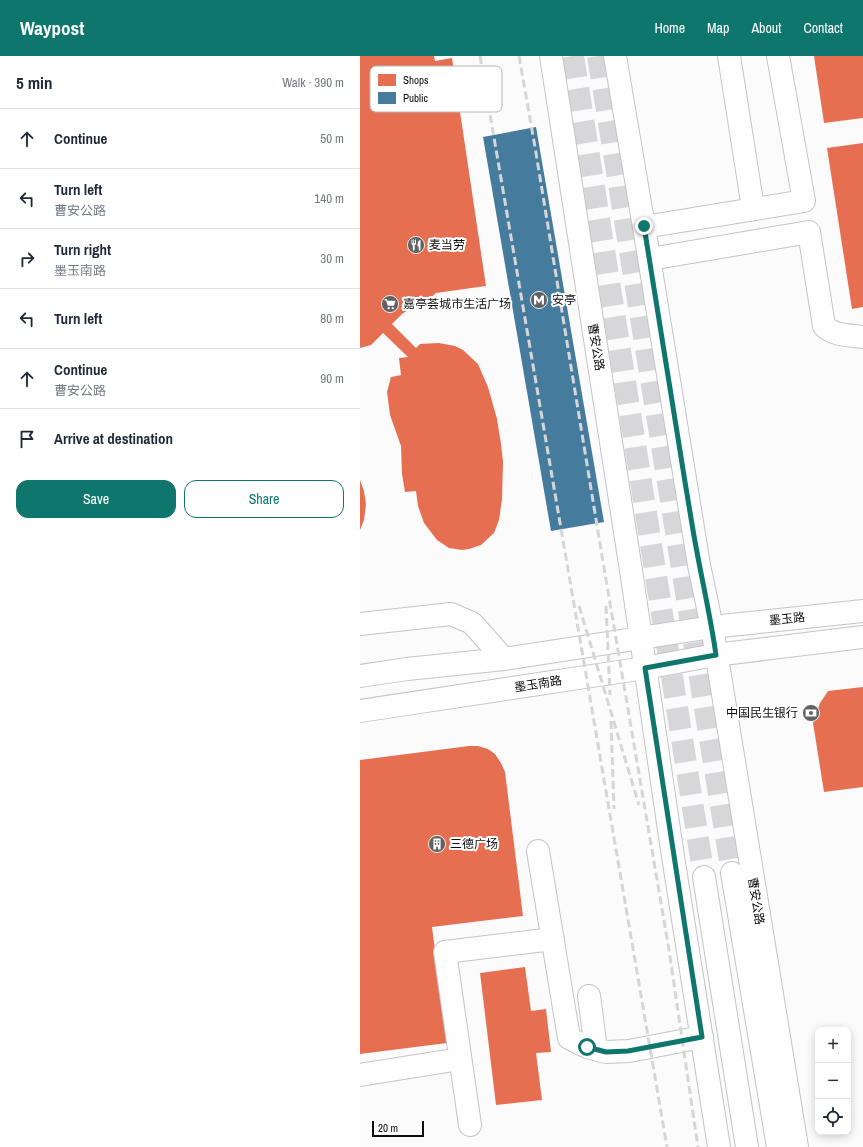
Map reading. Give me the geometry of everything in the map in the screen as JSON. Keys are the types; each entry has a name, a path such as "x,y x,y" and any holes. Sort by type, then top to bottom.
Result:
{"main road":[{"name":"曹安公路","path":"551,56 645,668"},
{"path":"615,56 650,259 809,232 824,326 829,331 834,333 863,337"},
{"path":"729,56 754,208"},
{"path":"644,226 804,201 778,56"},
{"name":"曹安公路","path":"650,259 699,565 712,627 797,1147"},
{"name":"墨玉路","path":"712,627 863,611"},
{"path":"360,624 451,614 472,623 504,659"},
{"path":"360,676 406,669 504,659 712,627"},
{"path":"716,655 863,637"},
{"name":"墨玉南路","path":"360,711 645,668 716,655"},
{"path":"645,668 719,1147"},
{"path":"538,851 569,1038 587,1047 606,1052 628,1051 702,1037"},
{"name":"曹安公路","path":"732,873 778,1147"},
{"path":"704,877 747,1147"},
{"path":"470,1125 445,952 553,940"},
{"path":"589,996 596,1049"},
{"path":"360,1075 460,1059"}],"building: Shops":[{"name":"嘉亭荟城市生活广场","path":"360,56 434,56 435,61 452,58 453,66 370,66 370,112 460,112 486,286 436,293 426,302 414,306 402,314 392,324 416,348 420,344 439,343 455,346 463,350 478,364 488,387 497,419 501,444 503,462 502,499 499,520 494,533 481,545 462,550 449,548 437,540 424,523 418,506 416,491 405,492 402,474 401,446 390,415 387,392 391,377 401,375 399,358 408,357 383,333 371,345 360,348"},
{"path":"814,56 863,56 863,118 824,123"},
{"path":"863,143 863,307 852,309 827,148"},
{"path":"360,480 364,491 366,504 364,520 360,530"},
{"path":"863,687 863,787 824,792 813,723 820,703 828,691"},
{"name":"三德广场","path":"478,746 488,749 495,754 505,772 523,916 432,927 447,1043 360,1054 360,760"},
{"path":"525,967 531,1011 546,1009 551,1052 536,1053 542,1100 496,1105 480,973"}],"building: Public":[{"name":"安亭","path":"536,127 604,522 551,531 483,137"}],"tunnel":[{"path":"573,56 704,877"},
{"path":"598,56 732,873"}],"railway":[{"path":"480,56 482,66"},
{"path":"519,56 669,950 698,1147"},
{"path":"490,112 667,1147"},
{"path":"579,606 639,805"},
{"path":"606,606 610,695"},
{"path":"611,721 614,809"}],"place":[{"name":"麦当劳","path":"416,245"},
{"name":"安亭","path":"539,300"},
{"name":"嘉亭荟城市生活广场","path":"390,304"},
{"name":"中国民生银行","path":"811,713"},
{"name":"三德广场","path":"437,844"}],"route":[{"path":"587,1047 606,1052 628,1051 702,1037 645,668 716,655 712,627 699,565 644,226"}]}
